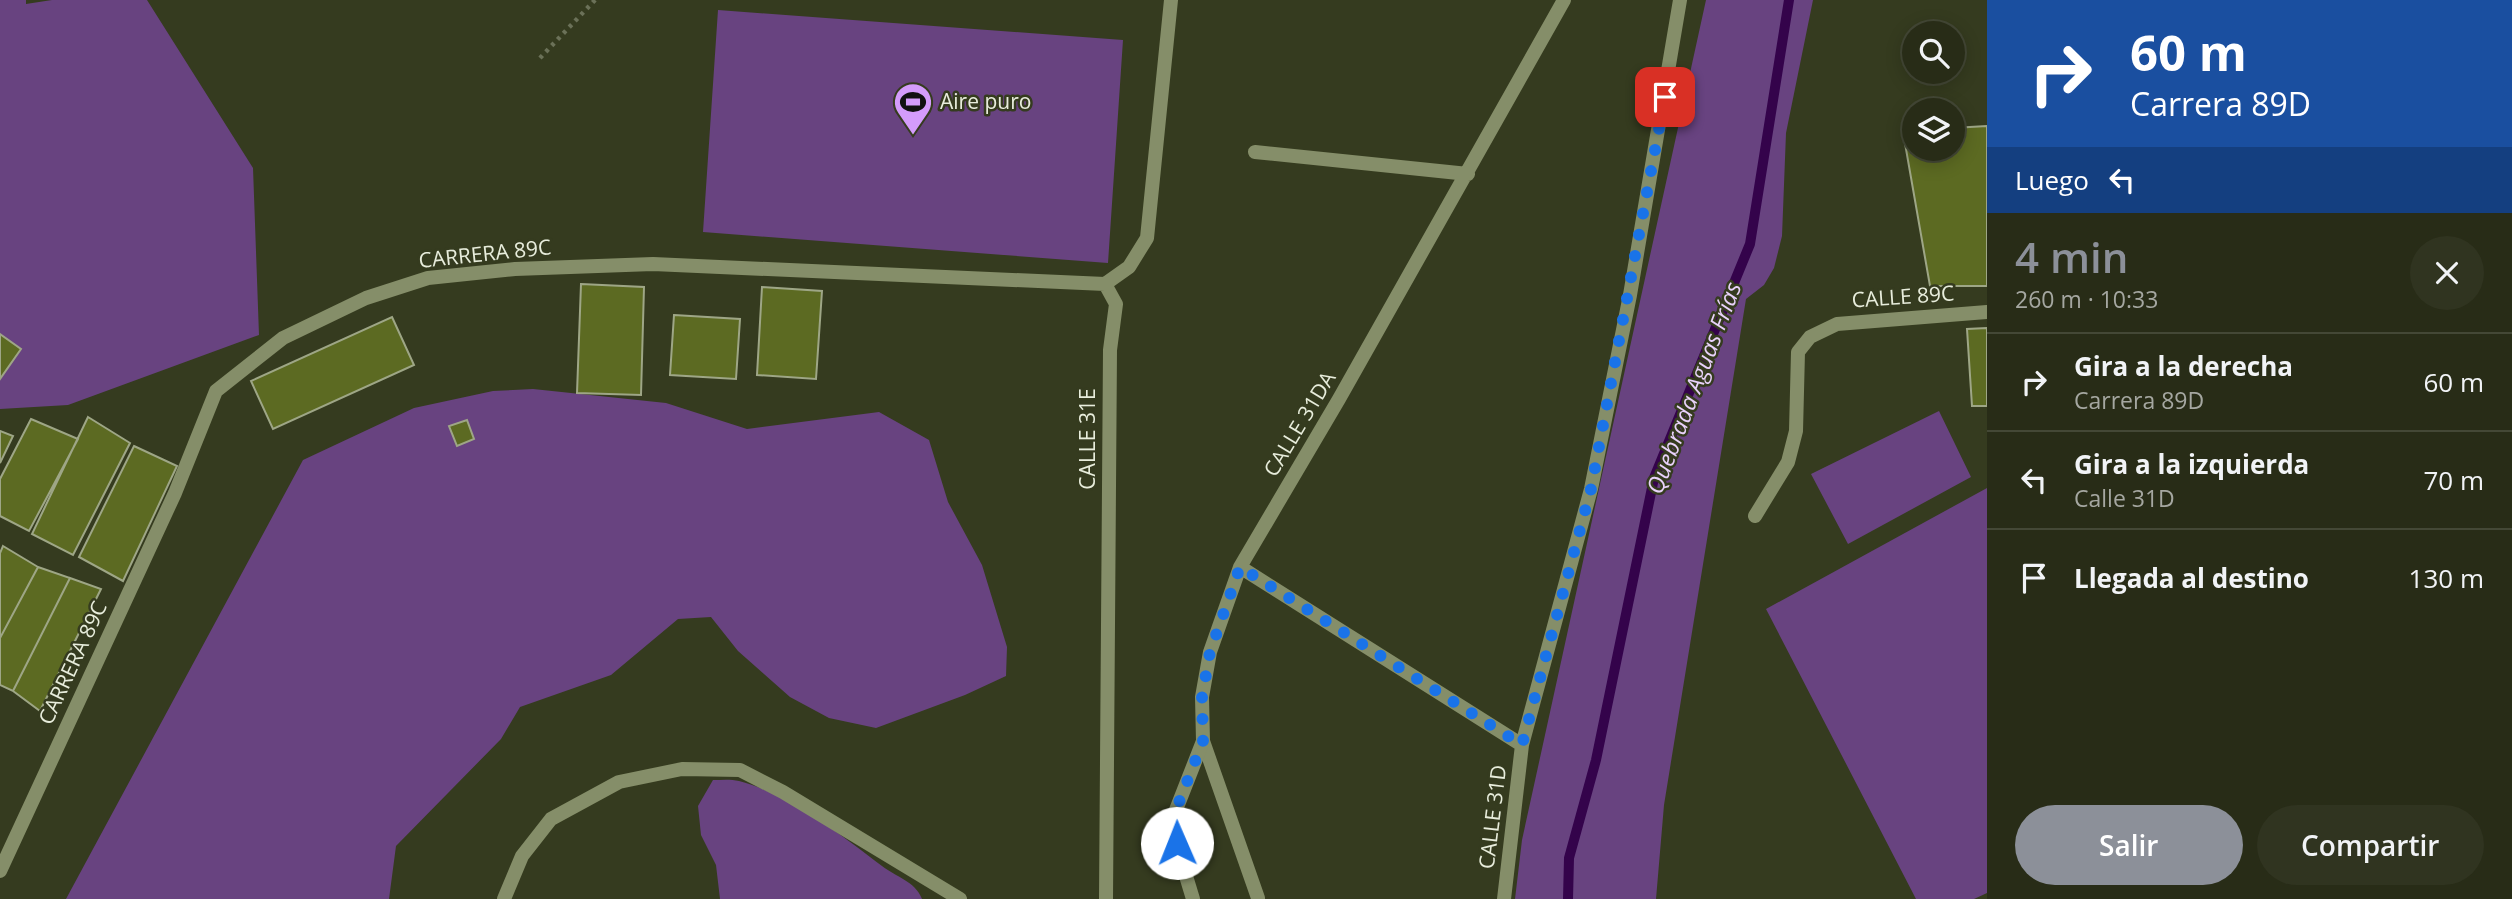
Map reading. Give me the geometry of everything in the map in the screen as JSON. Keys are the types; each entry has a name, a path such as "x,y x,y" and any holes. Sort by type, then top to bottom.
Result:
{"street":[{"path":"1105,284 1129,267 1147,238 1171,0"},
{"name":"CALLE 31DA","path":"1193,899 1177,843 1174,815 1203,741 1202,697 1210,652 1240,567 1468,174 1564,0"},
{"name":"CALLE 31D","path":"1504,899 1522,745 1591,489 1632,282 1680,0"},
{"path":"1255,152 1468,174"},
{"name":"CARRERA 89C","path":"0,871 175,493 216,391 283,338 366,298 428,278 515,269 653,264 1105,284"},
{"name":"CALLE 31E","path":"1105,284 1116,304 1110,350 1106,899"},
{"name":"CALLE 89C","path":"1755,516 1788,462 1796,431 1798,352 1810,337 1837,324 1987,312"},
{"path":"1240,567 1522,745"},
{"path":"1203,741 1258,898"},
{"path":"504,899 522,856 551,819 619,782 682,769 740,770 783,792 960,899"}],"path":[{"path":"540,58 596,0"}],"shaded area":[{"path":"0,0 26,0 26,4 52,0 147,0 253,168 259,335 68,405 0,409"},
{"path":"1706,0 1813,0 1786,133 1782,236 1774,268 1764,285 1746,299 1664,805 1656,899 1515,899 1522,840"},
{"name":"Aire puro","path":"718,10 1123,40 1108,263 703,232"},
{"path":"533,389 666,403 747,429 879,412 929,440 948,502 982,565 1007,647 1006,676 965,695 876,728 829,718 790,697 738,651 711,617 678,619 611,675 520,707 501,739 396,846 389,899 66,899 303,460 414,408 493,391"},
{"path":"1939,411 1971,477 1848,544 1811,474"},
{"path":"1987,488 1987,893 1974,899 1916,899 1766,609"},
{"path":"713,780 739,781 795,805 910,884 922,899 720,899 716,865 701,835 698,806"}],"building":[{"path":"1987,126 1987,286 1930,286 1908,161 1965,161 1965,127"},
{"path":"581,284 644,287 641,395 577,393"},
{"path":"762,287 822,291 816,379 757,375"},
{"path":"674,315 740,319 736,379 670,375"},
{"path":"392,317 414,365 273,429 251,381"},
{"path":"1987,328 1987,406 1972,406 1967,329"},
{"path":"0,334 21,349 0,379"},
{"path":"88,417 130,443 73,555 32,534"},
{"path":"31,419 78,439 29,531 0,516 0,479"},
{"path":"467,420 474,439 457,446 449,426"},
{"path":"0,431 13,436 0,463"},
{"path":"134,446 177,466 123,581 79,557"},
{"path":"3,546 38,567 0,638 0,553"},
{"path":"38,567 70,578 13,691 0,685 0,638"},
{"path":"70,578 101,589 40,711 13,691"}],"waterway":[{"name":"Quebrada Aguas Frías","path":"1568,899 1569,858 1596,760 1654,478 1750,244 1789,0"}],"place":[{"name":"Aire puro","path":"913,136"}],"route":[{"path":"1177,843 1174,815 1203,741 1202,697 1210,652 1240,567 1522,745 1591,489 1630,295 1665,97"}]}
